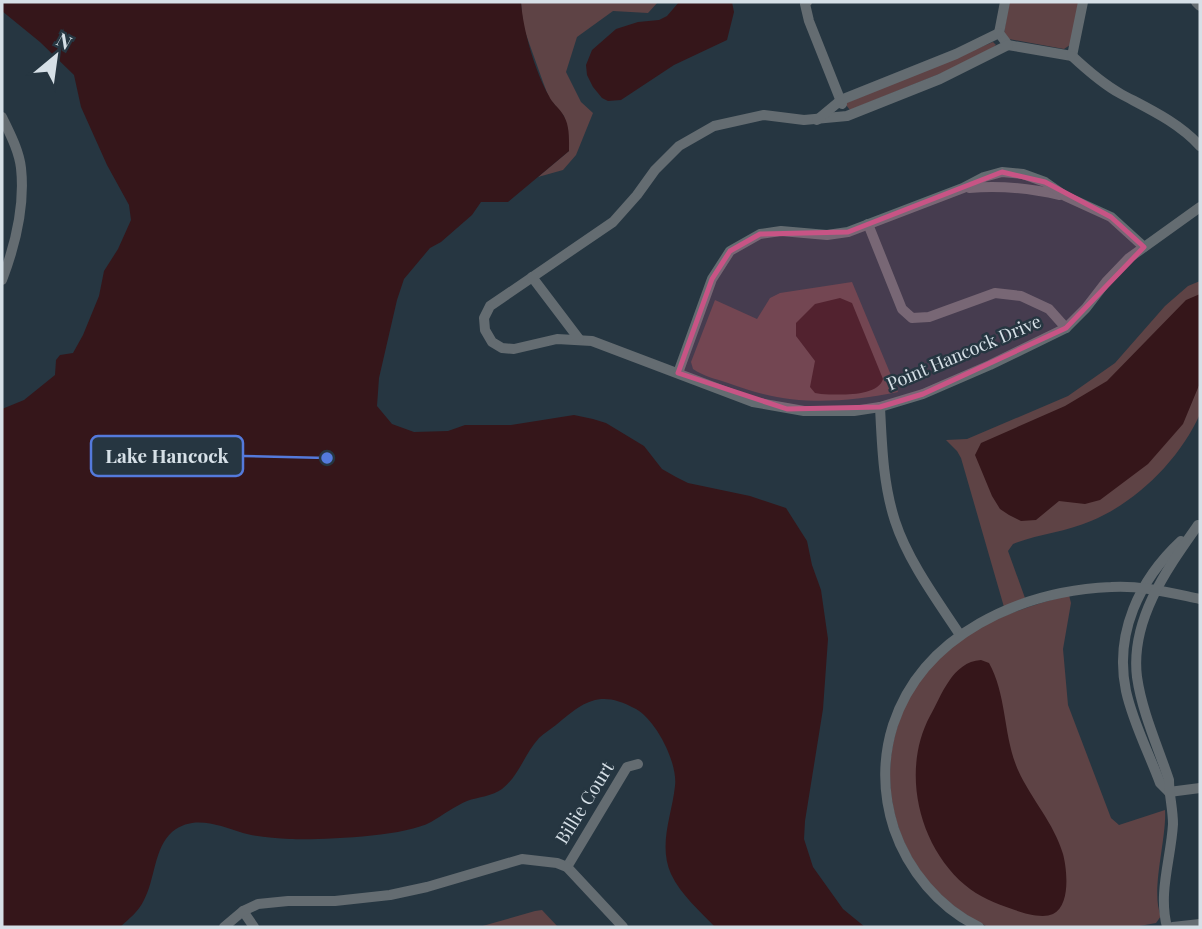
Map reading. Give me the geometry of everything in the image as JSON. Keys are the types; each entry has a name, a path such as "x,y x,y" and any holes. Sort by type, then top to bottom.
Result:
{"street":[{"path":"807,2 805,4 809,22 847,117"},
{"path":"1005,2 999,33 1008,45 1072,57 1092,75 1119,93 1169,120 1200,146"},
{"path":"1072,57 1083,2"},
{"path":"1196,2 1200,5"},
{"path":"817,120 841,100 956,54 999,33"},
{"name":"Point Hancock Drive","path":"1008,45 940,79 847,117 817,120 764,115 714,126 679,146 655,170 613,222 490,306 484,323 487,336 497,346 508,349 557,339 579,339 604,345 753,401 787,409 821,413 880,407 923,394 1066,328 1106,282 1144,247 1200,206"},
{"path":"2,117 11,134 21,167 20,204 13,251 2,279"},
{"path":"678,373 712,279 730,251 760,234 781,231 827,235 848,232 963,188 997,185 1026,187 1065,196 1111,217 1144,247"},
{"path":"869,224 902,309 912,318 929,317 995,293 1021,296 1049,309 1066,328"},
{"path":"532,277 579,339"},
{"path":"880,407 884,475 895,523 914,561 960,635"},
{"path":"1169,792 1160,783 1132,711 1124,677 1126,626 1154,569 1199,524"},
{"path":"1199,524 1157,590 1140,632 1137,675 1141,697 1170,780 1173,824 1163,905 1170,927 1200,924"},
{"path":"979,927 945,905 918,875 897,837 886,795 885,755 893,725 905,695 917,675 960,635 1030,601 1058,593 1114,586 1157,590 1200,599"},
{"name":"Billie Court","path":"567,867 627,766 638,764"},
{"path":"1169,792 1200,788"},
{"path":"224,927 243,911 258,904 335,901 390,895 522,859 557,863 567,867 623,927"},
{"path":"243,911 254,927"}],"highlighted area":[{"path":"1002,172 1045,182 1111,217 1144,247 1066,328 923,394 880,407 787,409 678,373 712,279 730,251 760,234 848,232"}],"shaded area":[{"path":"2,2 521,2 527,37 539,75 566,122 569,151 508,202 481,202 472,215 430,248 404,279 379,378 377,406 392,424 414,432 448,431 465,425 511,425 574,415 593,419 606,423 644,446 662,469 688,483 750,496 786,508 807,541 821,590 828,639 823,709 804,839 813,867 843,909 865,927 715,927 680,889 667,863 667,830 675,777 664,743 651,722 636,709 602,699 584,704 541,736 513,778 502,789 467,801 418,827 362,836 290,839 243,833 207,823 189,824 172,832 166,839 144,900 120,927 2,927 2,409 24,400 55,375 56,360 60,355 73,353 99,296 104,271 131,220 129,205 107,165 81,107 74,75 2,11"},
{"path":"521,2 658,2 648,13 613,11 577,37 566,72 581,102 593,113 576,155 563,170 538,177 569,151 564,116 549,98 523,26"},
{"path":"679,2 732,2 734,12 727,40 674,65 621,100 608,101 602,98 587,75 586,65 592,50 616,29 638,22 659,20 667,16"},
{"path":"1009,2 1080,2 1070,45 1064,49 1009,39 1004,33"},
{"path":"993,42 996,45 979,58 850,110 846,105 846,103"},
{"path":"1200,281 1200,414 1191,431 1169,463 1125,503 1081,525 1013,544 1008,551 1025,598 1004,607 961,458 946,440 967,439 1068,396 1115,363 1165,306 1188,286"},
{"path":"852,282 898,392 853,399 792,399 750,390 693,369 691,362 715,300 757,319 770,298 780,293"},
{"path":"1200,294 1200,383 1183,424 1148,464 1100,500 1085,504 1059,501 1036,520 1021,521 1000,509 975,455 981,443 1065,406 1107,381 1186,300"},
{"path":"840,298 852,303 883,379 880,385 866,392 815,393 810,387 815,361 796,336 796,323 815,304"},
{"path":"1069,595 1071,603 1063,649 1068,705 1111,818 1119,825 1165,810 1157,893 1161,916 1156,923 1134,927 988,927 951,904 923,874 903,839 892,802 891,762 898,724 916,686 957,642 1003,616"},
{"path":"981,660 989,663 995,675 1018,770 1054,832 1063,854 1066,868 1065,895 1063,903 1053,914 1033,915 1006,907 965,885 936,849 919,806 916,783 921,737 955,673 971,662"},
{"path":"542,910 558,927 479,927 535,911"}],"place":[{"name":"Lake Hancock","path":"327,458"}]}
